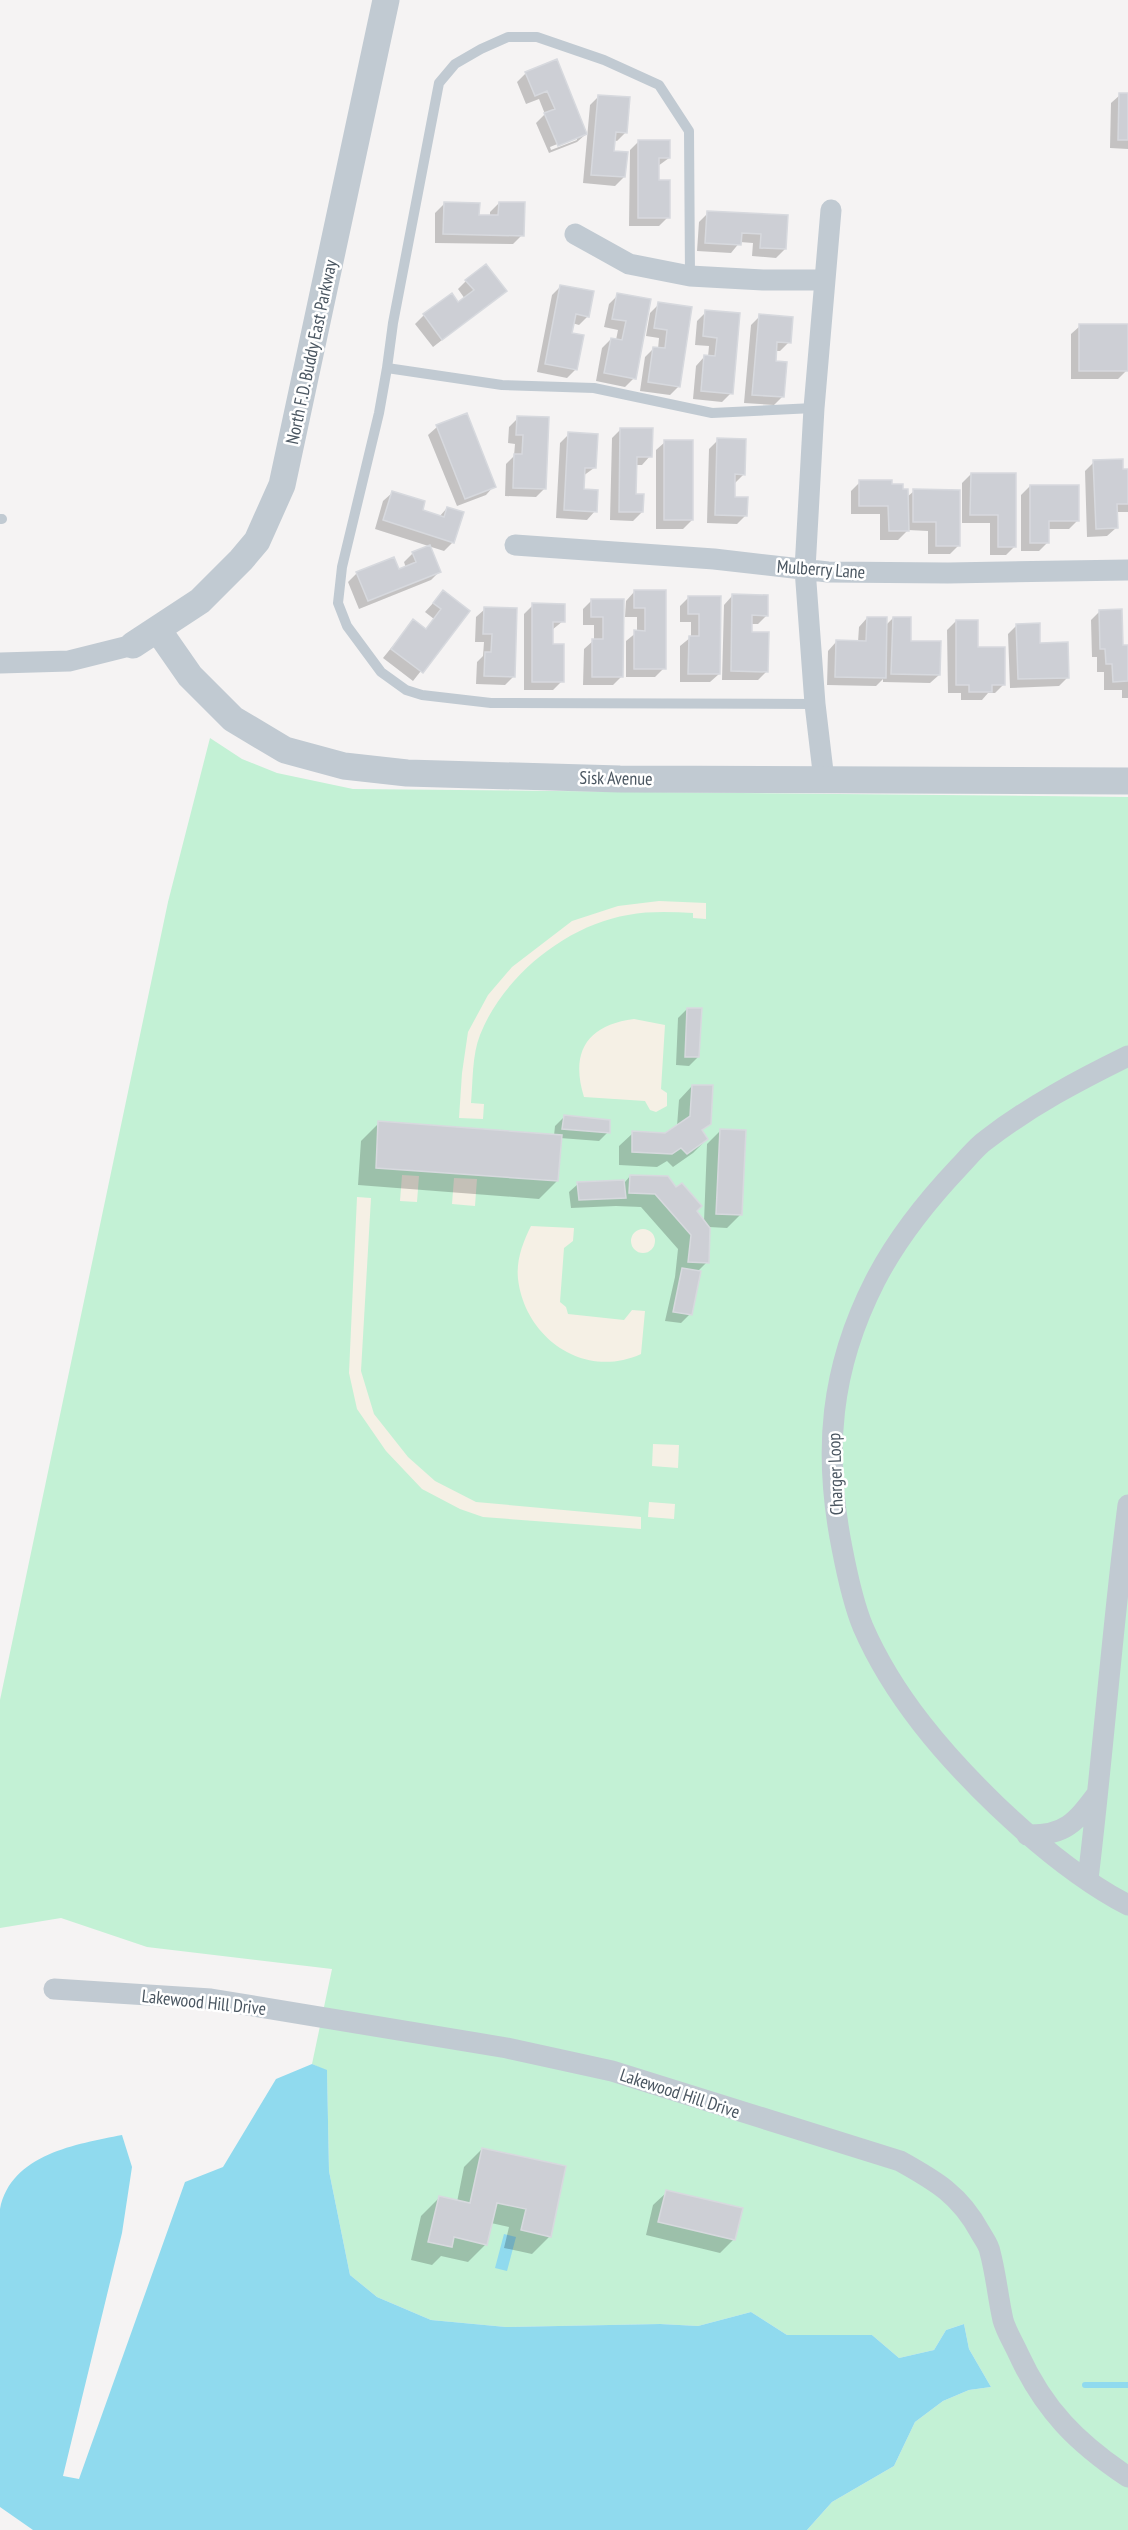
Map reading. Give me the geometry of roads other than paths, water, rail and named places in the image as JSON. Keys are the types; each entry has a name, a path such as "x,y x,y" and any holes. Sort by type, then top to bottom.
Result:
{"street":[{"name":"North F.D. Buddy East Parkway","path":"133,645 200,601 241,560 257,541 282,485 386,0"},
{"path":"824,780 815,704 805,569 814,408 831,210"},
{"path":"575,234 629,264 690,276 763,280 825,280"},
{"name":"Mulberry Lane","path":"515,545 714,559 805,569 948,573 1128,570"},
{"name":"Sisk Avenue","path":"158,630 190,676 233,719 285,750 344,766 407,773 620,779 1128,780"},
{"path":"0,663 69,661 133,645"},
{"name":"Charger Loop","path":"1128,1056 1074,1083 985,1141 928,1199 883,1266 856,1323 840,1371 831,1442 833,1503 846,1571 863,1626 910,1707 959,1770 1028,1835 1106,1894 1128,1905"},
{"path":"1088,1879 1115,1605 1128,1505"},
{"path":"1028,1835 1048,1835 1068,1827 1082,1815 1098,1793"},
{"name":"Lakewood Hill Drive","path":"54,1989 211,1999 507,2048 612,2071 900,2161 934,2180 956,2197 972,2218 990,2249 1004,2321 1029,2378 1071,2434 1097,2456 1128,2477"}],"lane":[{"path":"690,276 689,131 659,86 604,60 537,37 508,37 455,64 439,83 393,323 379,412 342,567 338,603 347,626 381,672 406,690 422,695 491,703 815,704"},
{"path":"387,368 502,385 594,388 712,412 814,408"}],"water":[{"path":"312,2064 327,2070 329,2171 350,2275 377,2297 431,2320 506,2327 660,2324 698,2326 751,2312 787,2335 872,2335 899,2358 934,2350 946,2330 964,2324 969,2349 991,2387 969,2390 943,2401 915,2422 894,2466 832,2502 807,2530 33,2530 0,2507 0,2209 7,2190 17,2176 48,2155 67,2148 122,2135 132,2167 122,2233 63,2476 79,2479 185,2182 223,2167 276,2079"},
{"path":"504,2234 516,2237 507,2271 495,2268"}],"waterway":[{"path":"1085,2385 1128,2385"}]}
